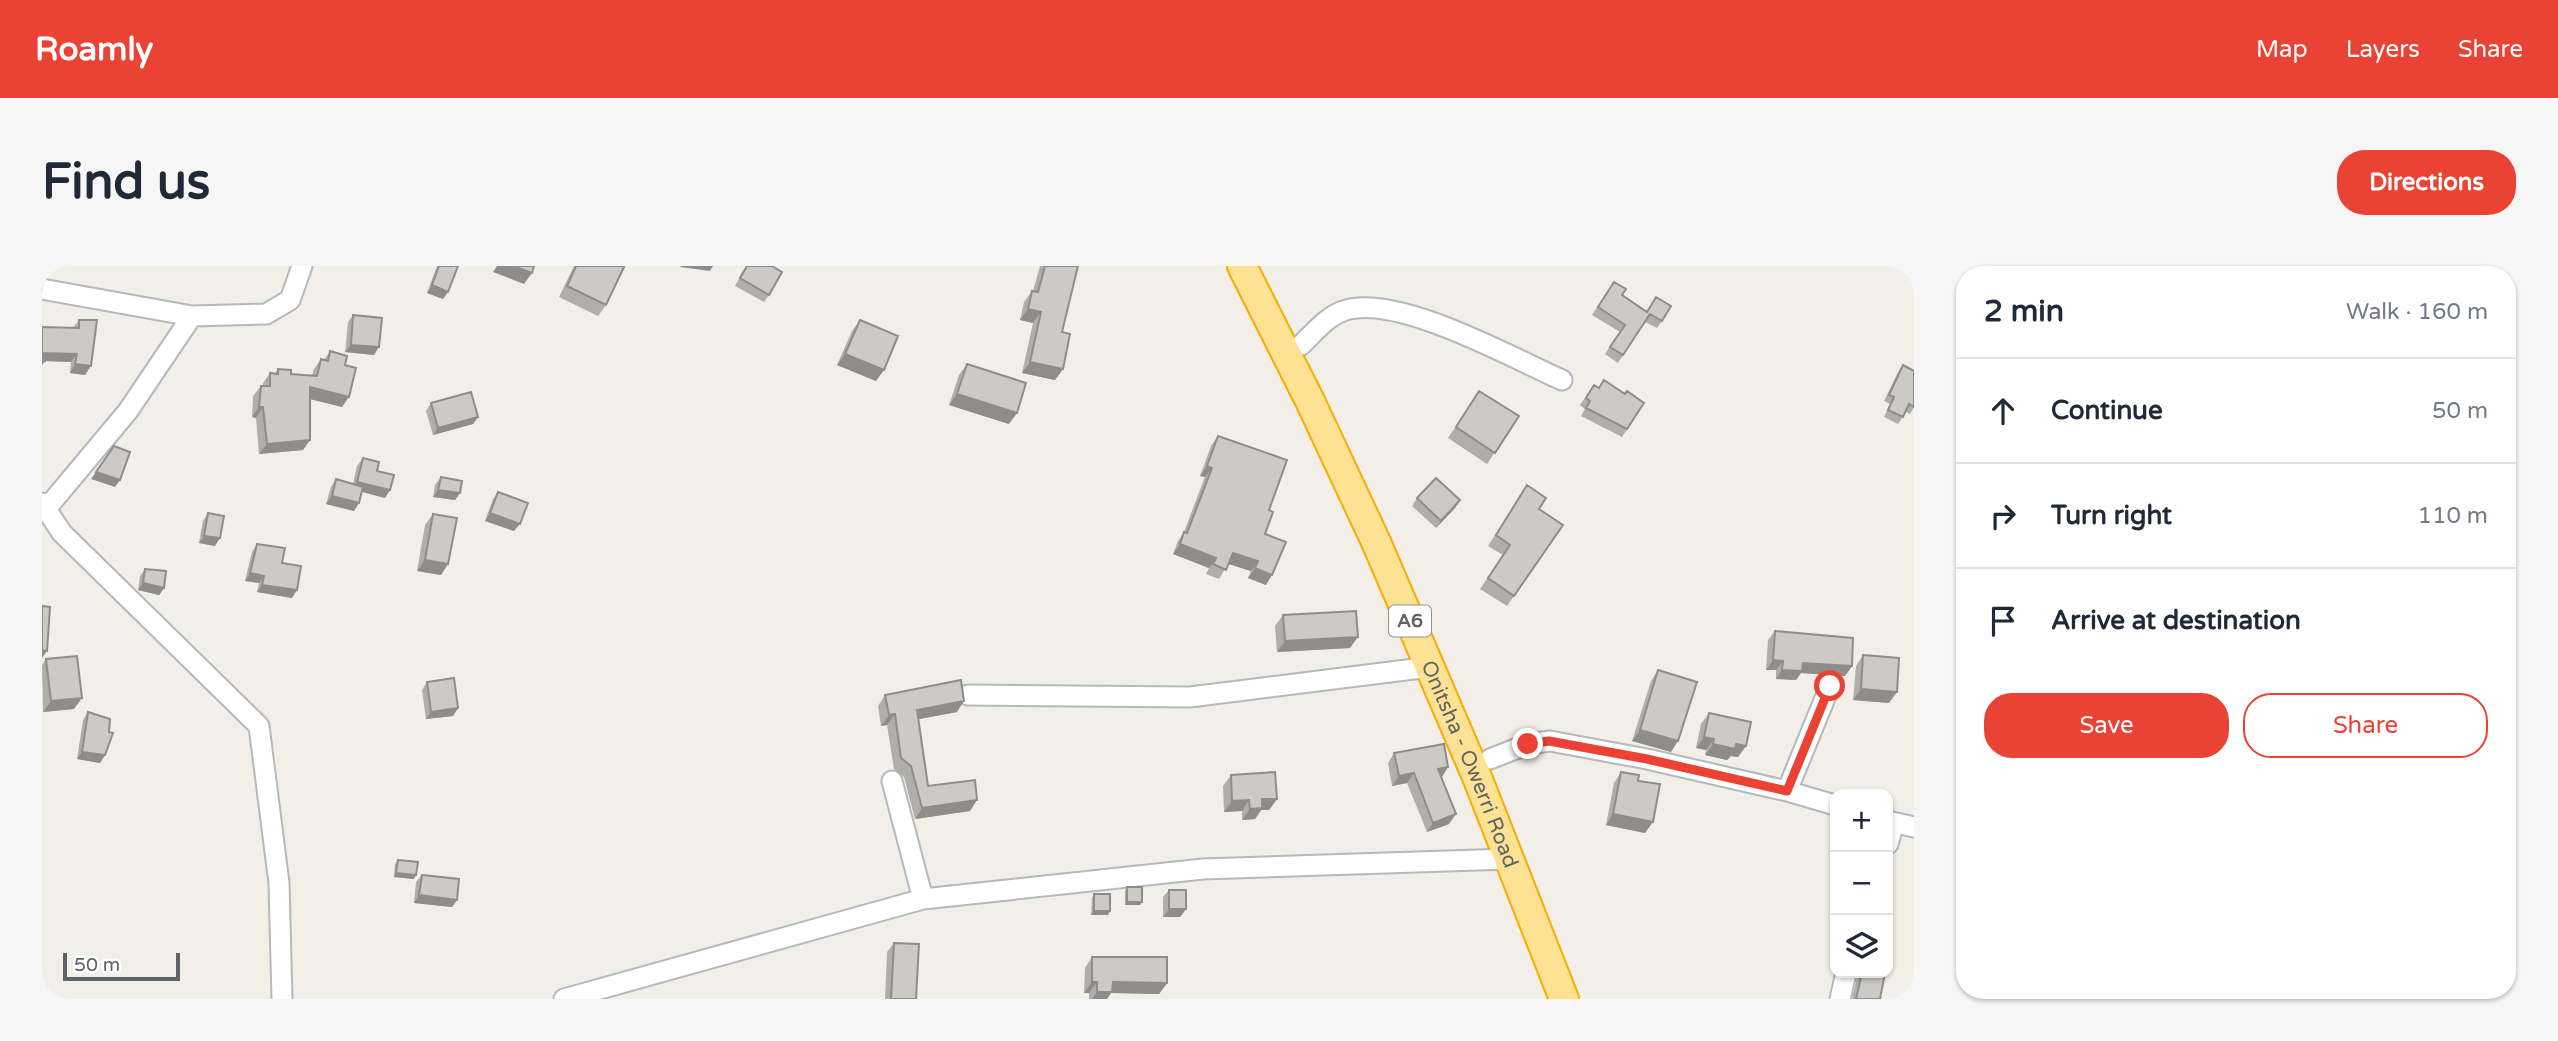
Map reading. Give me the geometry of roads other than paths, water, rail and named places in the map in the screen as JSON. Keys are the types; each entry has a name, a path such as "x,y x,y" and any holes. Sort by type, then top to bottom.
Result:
{"highway":[{"name":"Onitsha - Owerri Road","path":"1241,266 1310,401 1430,667 1564,999"},
{"name":"Onitsha - Owerri Road","path":"1263,266 1490,759 1585,999"}],"street":[{"path":"42,289 192,316 266,314 290,300 302,266"},
{"path":"1301,345 1329,319 1343,311 1386,309 1413,315 1562,380"},
{"path":"192,316 128,411 44,506 62,533 259,726 279,883 282,999"},
{"path":"42,536 62,533"},
{"path":"968,695 1190,697 1430,667"},
{"path":"1787,791 1830,686"},
{"path":"1490,759 1528,744 1549,741 1647,759 1830,804"},
{"path":"892,781 923,899"},
{"path":"1893,822 1914,827"},
{"path":"565,999 923,899 1203,870 1509,859"},
{"path":"1840,999 1845,978"}]}
